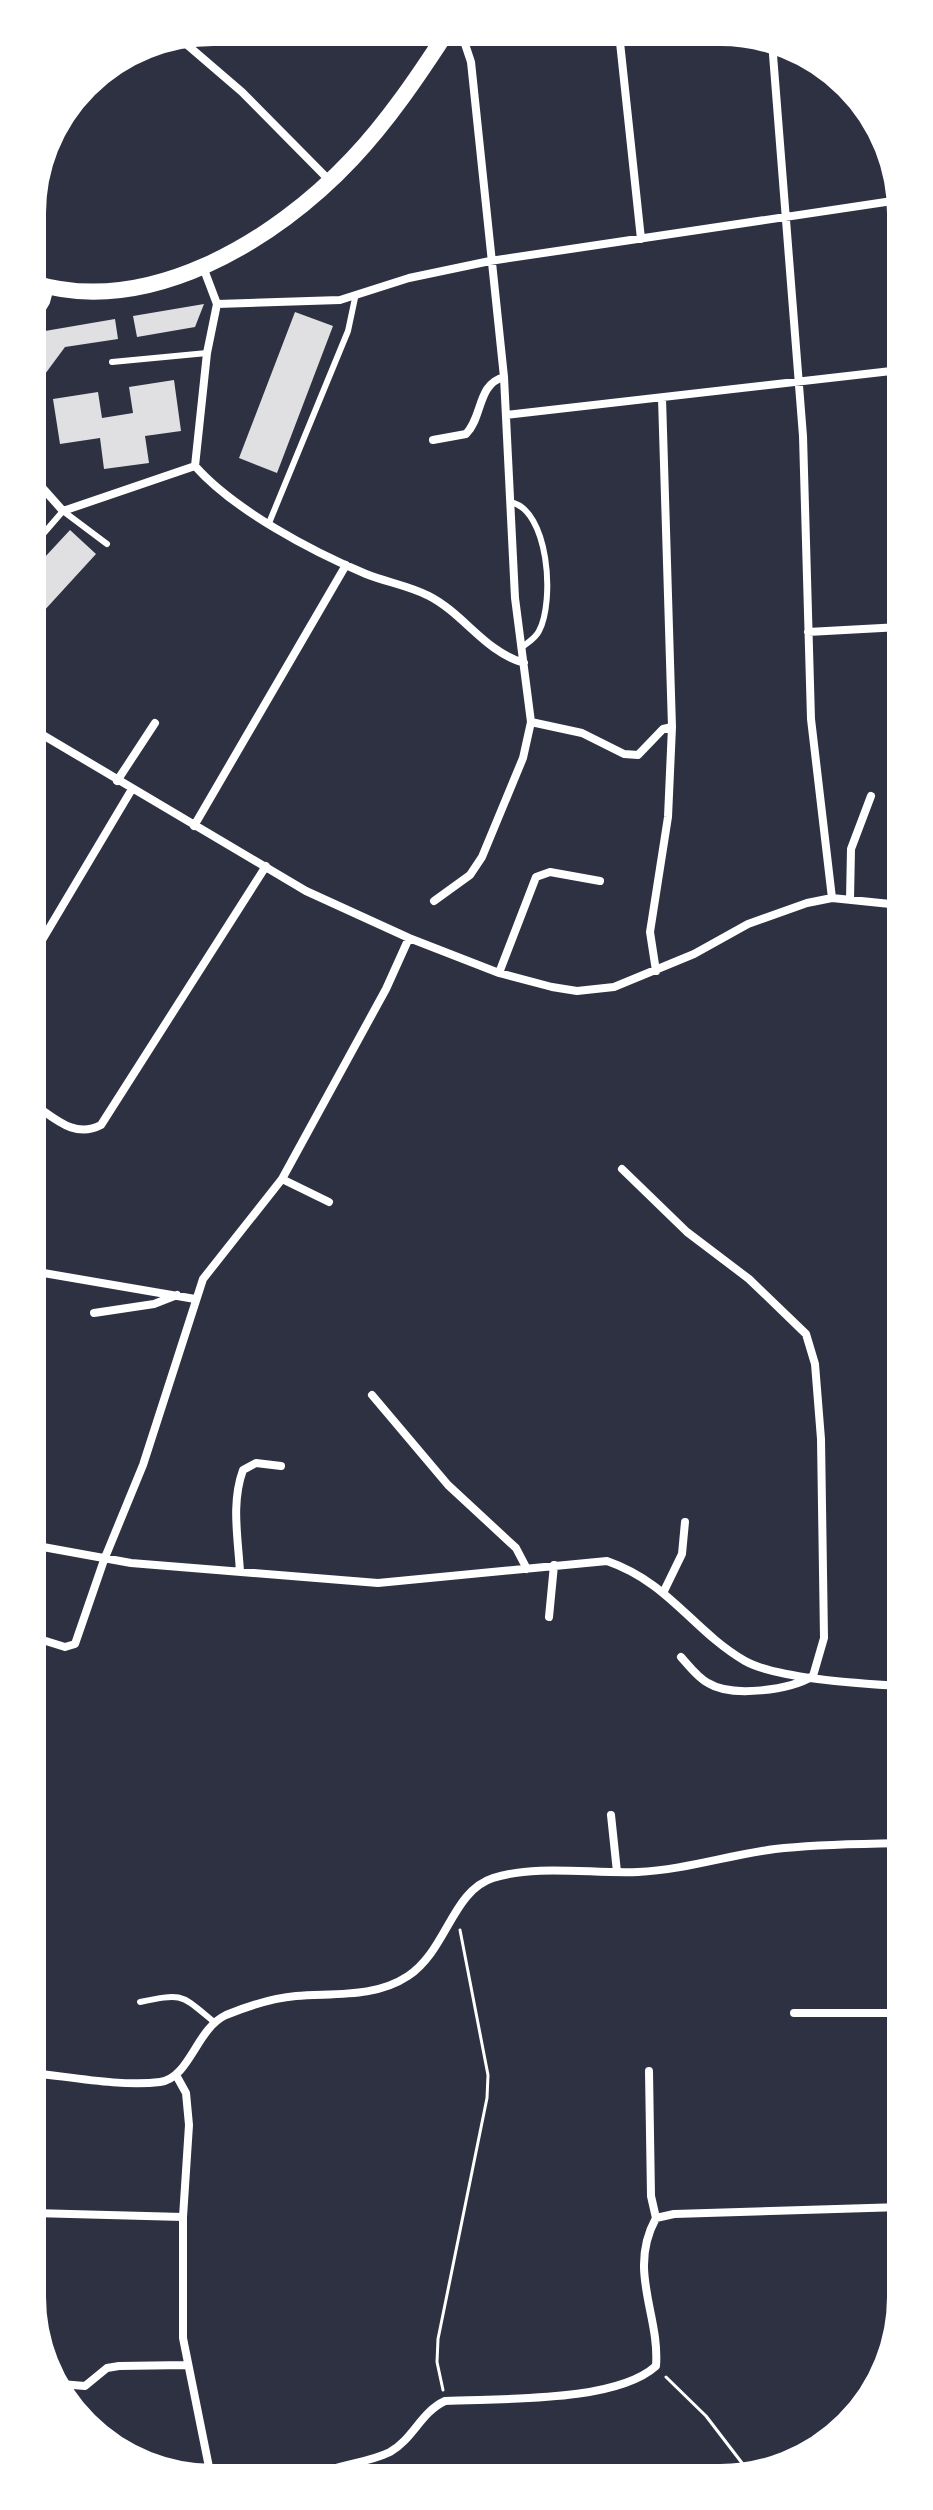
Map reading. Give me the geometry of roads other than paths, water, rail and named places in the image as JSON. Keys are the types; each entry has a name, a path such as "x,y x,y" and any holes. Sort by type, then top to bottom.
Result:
{"main road":[{"path":"44,285 113,289 175,277 203,267 271,228 331,181 377,131 439,44"}],"street":[{"path":"434,901 470,875 482,857 523,758 531,722 521,648 504,377 471,62 465,44"},
{"path":"620,44 641,239"},
{"path":"188,46 242,92 331,181"},
{"path":"773,53 799,379 815,771 832,898"},
{"path":"217,304 355,298 409,278 490,261 888,202"},
{"path":"195,466 207,353 217,304 203,267"},
{"path":"44,305 50,287"},
{"path":"506,415 889,371"},
{"path":"433,440 466,434 487,388 494,380 504,377"},
{"path":"656,971 650,932 668,817 672,727 662,398"},
{"path":"195,466 220,491 269,523 346,565 426,594 443,604 494,649 524,663"},
{"path":"44,490 63,511 195,466"},
{"path":"194,826 346,565"},
{"path":"808,632 889,628"},
{"path":"531,722 582,733 624,754 638,755 663,729 672,727"},
{"path":"117,781 155,723"},
{"path":"44,736 306,891 409,938 499,973 577,991 614,987 656,971 748,924 832,898 889,904"},
{"path":"44,937 132,789"},
{"path":"850,899 851,849 871,796"},
{"path":"44,1111 73,1130 88,1131 101,1125 266,866"},
{"path":"499,973 536,877 550,872 600,881"},
{"path":"44,1640 65,1647 75,1644 104,1560 148,1451 195,1299 215,1262 282,1179 386,989 409,938"},
{"path":"622,1169 687,1232 749,1279 806,1334 815,1364 821,1439 824,1638 813,1676"},
{"path":"282,1179 329,1202"},
{"path":"44,1273 195,1299"},
{"path":"94,1313 154,1304 177,1294"},
{"path":"372,1395 448,1485 522,1555 527,1569"},
{"path":"240,1572 235,1509 236,1489 243,1470 256,1463 281,1466"},
{"path":"664,1591 682,1554 685,1522"},
{"path":"44,1548 104,1560 378,1583 607,1561 642,1575 745,1661 779,1672 889,1685"},
{"path":"549,1617 554,1565"},
{"path":"681,1657 708,1683 721,1688 787,1687 813,1676"},
{"path":"611,1815 617,1872"},
{"path":"44,2074 160,2082 176,2075 214,2022 273,1999 340,1995 393,1985 423,1965 438,1947 472,1888 491,1879 663,1869 775,1849 889,1844"},
{"path":"794,2013 889,2013"},
{"path":"334,2466 390,2451 430,2408 445,2401 613,2388 642,2379 656,2366 657,2352 643,2279 649,2231 656,2218 651,2196 649,2071"},
{"path":"176,2075 188,2103 181,2307 186,2365 209,2466"},
{"path":"656,2218 674,2214 889,2207"},
{"path":"44,2213 183,2217"},
{"path":"69,2385 85,2386 107,2368 186,2365"}],"lane":[{"path":"269,523 348,331 355,298"},
{"path":"112,362 207,353"},
{"path":"510,502 522,504 530,512 542,539 544,554 547,601 543,620 538,633 521,648"},
{"path":"44,533 63,511 107,544"},
{"path":"140,2002 175,1995 184,1997 214,2022"}]}
